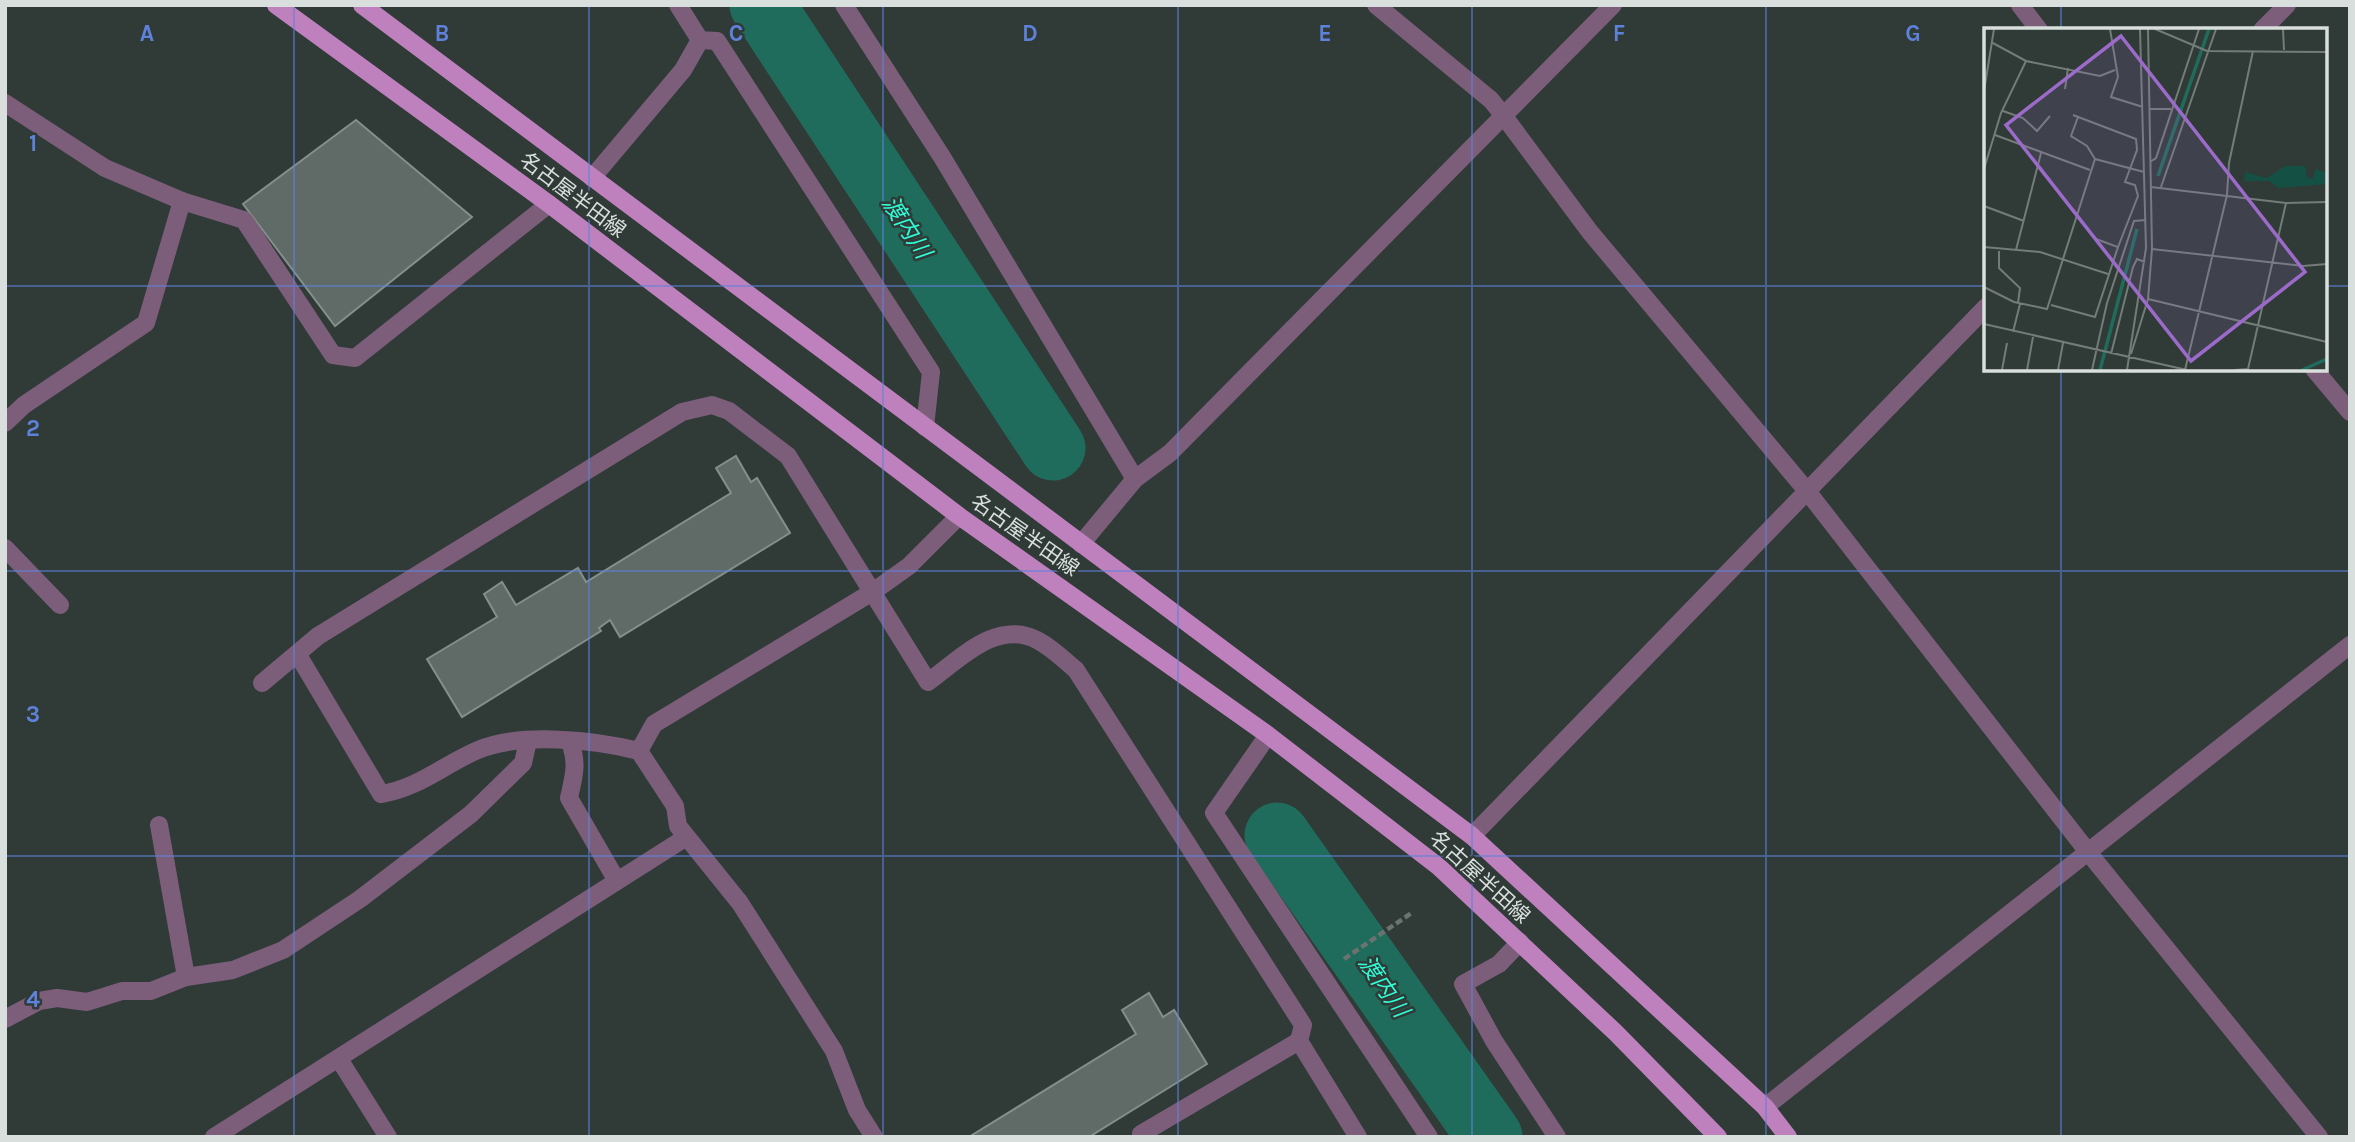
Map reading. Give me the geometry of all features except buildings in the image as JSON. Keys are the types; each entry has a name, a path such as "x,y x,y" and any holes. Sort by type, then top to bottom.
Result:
{"main road":[{"name":"名古屋半田線","path":"276,5 549,204 959,516 1268,735 1439,867 1616,1033 1718,1137"},
{"name":"名古屋半田線","path":"362,5 1472,836 1765,1107 1788,1137"}],"street":[{"path":"678,5 700,40"},
{"path":"844,5 943,157 1135,479"},
{"path":"1376,5 1491,100 1590,232 1807,492 2088,852 2319,1137"},
{"path":"1081,544 1135,479 1170,453 1613,5"},
{"path":"2020,5 2037,28"},
{"path":"2264,28 2287,5"},
{"path":"592,178 683,70 700,40"},
{"path":"700,40 717,41 931,372 925,427"},
{"path":"5,103 105,168 182,201 244,220 333,355 355,358 549,204"},
{"path":"5,423 24,405 146,323 182,201"},
{"path":"1472,836 1984,309"},
{"path":"2316,371 2350,412"},
{"path":"262,683 318,636 682,412 712,405 729,411 788,456 928,682 992,636 1023,635 1038,640 1076,670 1303,1025 1299,1041 1141,1134"},
{"path":"639,751 654,724 874,591 909,566 959,516"},
{"path":"5,548 60,605"},
{"path":"1765,1107 2350,645"},
{"path":"298,654 381,794 406,790 450,762 482,748 528,741 608,743 639,751 675,806 678,826 685,838 740,903 827,1040 857,1110 874,1137"},
{"path":"1268,735 1214,813 1429,1137"},
{"path":"5,1019 39,1002 57,998 87,1002 122,991 151,991 186,977 233,970 283,950 360,899 471,814 523,763 528,741"},
{"path":"570,742 576,774 569,798 617,881"},
{"path":"159,825 186,977"},
{"path":"214,1137 685,838"},
{"path":"1520,942 1499,964 1463,984 1493,1041 1557,1137"},
{"path":"1299,1041 1358,1137"},
{"path":"339,1059 388,1137"}],"path":[{"path":"1320,975 1413,912"}],"waterway":[{"name":"渡内川","path":"762,5 1053,448"},
{"name":"渡内川","path":"1277,835 1490,1137"}]}
